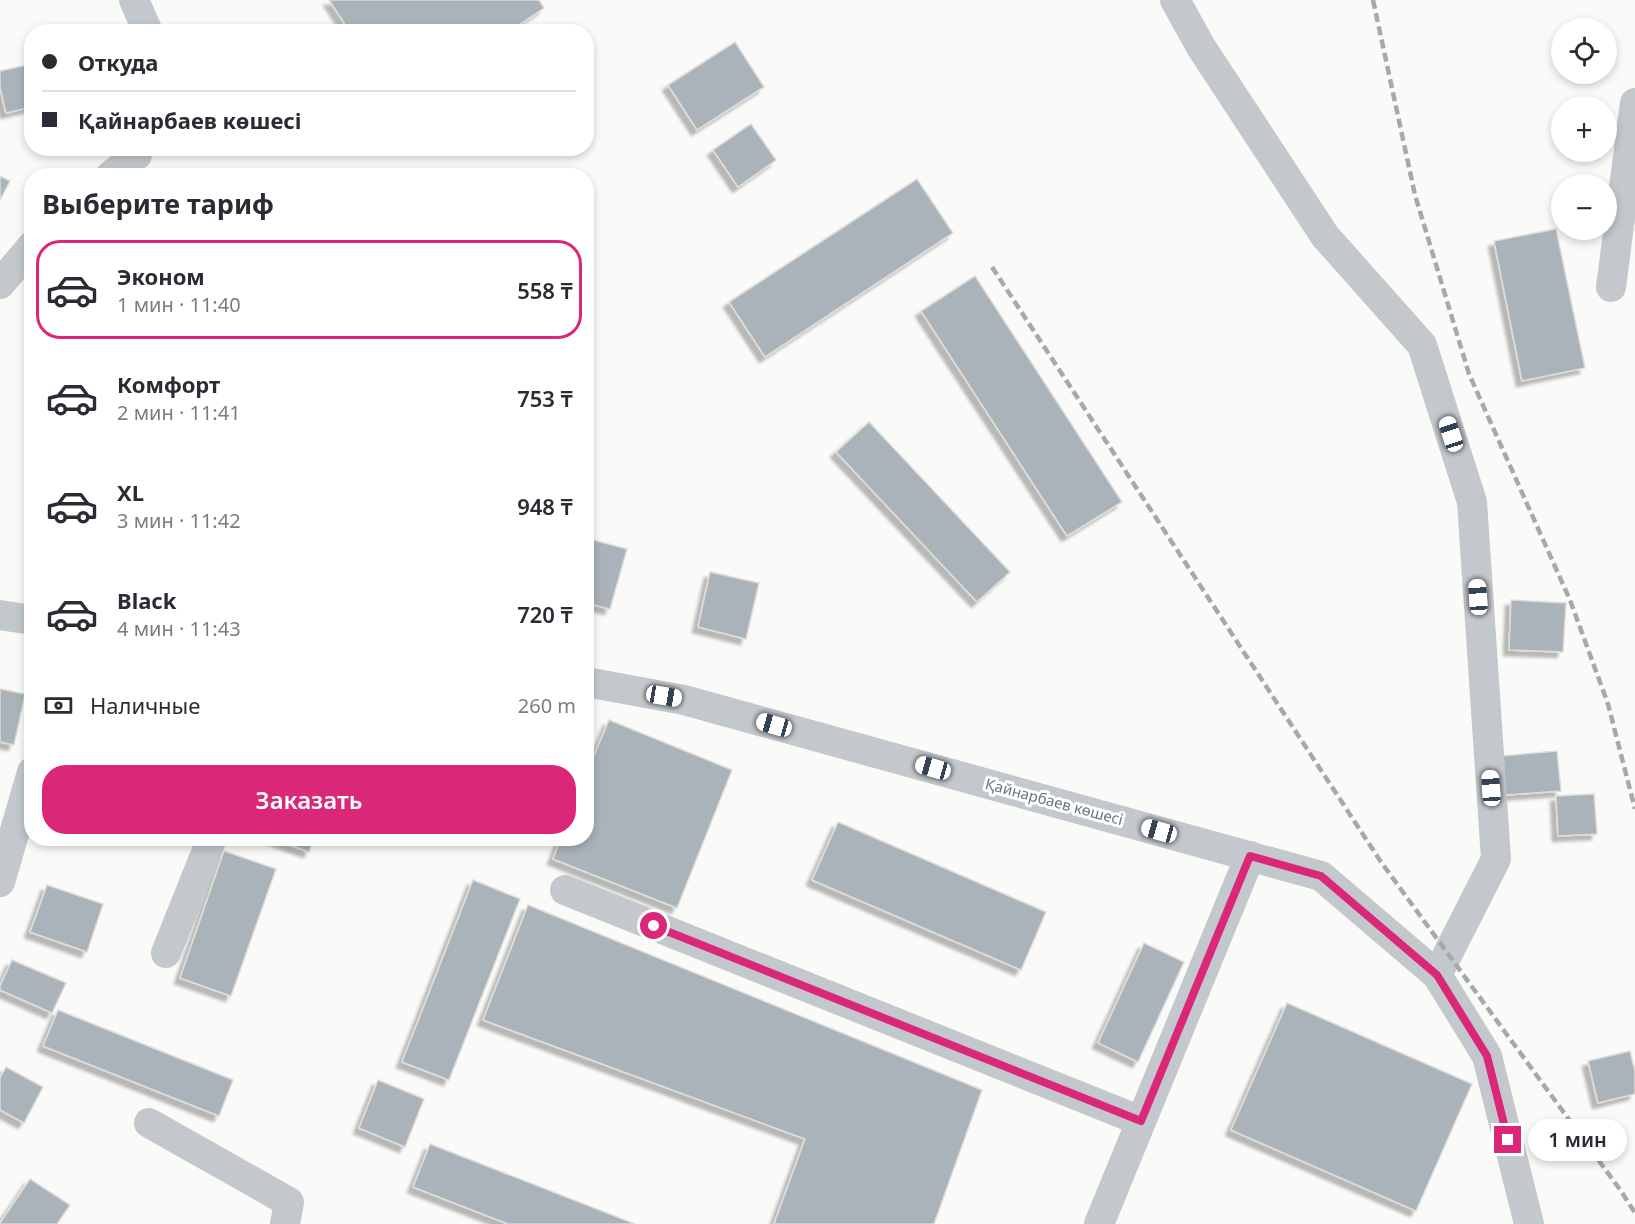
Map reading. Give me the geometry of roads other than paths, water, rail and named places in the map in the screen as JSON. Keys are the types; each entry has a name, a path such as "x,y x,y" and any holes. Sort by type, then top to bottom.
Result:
{"street":[{"path":"134,0 144,24"},
{"path":"1175,0 1201,47 1325,236 1422,345 1472,501 1496,859 1437,975"},
{"path":"1611,287 1635,103"},
{"path":"120,168 136,156"},
{"path":"0,284 24,256"},
{"path":"0,615 24,619"},
{"name":"Қайнарбаев көшесі","path":"594,683 684,700 1321,876 1437,975 1487,1056 1529,1224"},
{"path":"0,882 24,800"},
{"path":"166,953 209,846"},
{"path":"1099,1224 1250,856"},
{"path":"565,890 1141,1121"},
{"path":"149,1123 289,1202 285,1224"}],"railway":[{"path":"1373,0 1415,195 1469,374 1570,600 1608,704 1635,809"},
{"path":"992,267 1381,862 1635,1213"}]}
